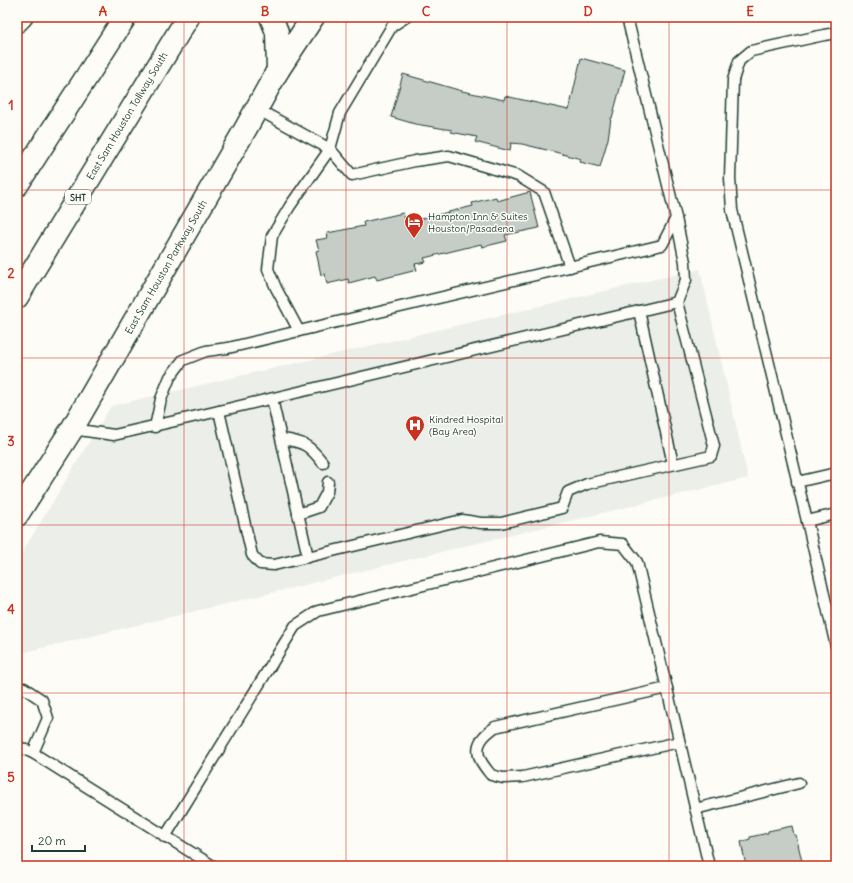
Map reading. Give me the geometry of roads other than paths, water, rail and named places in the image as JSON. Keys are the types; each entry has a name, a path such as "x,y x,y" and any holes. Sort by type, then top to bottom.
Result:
{"main road":[{"path":"17,22 21,17"},
{"path":"17,186 124,17"},
{"name":"East Sam Houston Tollway South","path":"17,297 188,17"},
{"path":"271,17 277,32 278,70"},
{"name":"East Sam Houston Parkway South","path":"17,516 72,429 278,70 313,17"}],"lane":[{"path":"299,331 276,288 268,269 272,236 290,206 330,149 340,113 392,26 406,17"},
{"path":"219,411 252,555 260,564 274,565 462,520 481,523 501,523 516,520 562,508 568,492 587,484 711,456 714,446 677,302 686,280 685,262 676,218 627,17"},
{"path":"836,33 751,51 739,61 733,80 730,178 732,210 836,646"},
{"path":"257,109 330,149 352,176 415,161 449,156 518,176 544,192 570,267"},
{"path":"155,426 161,398 170,377 183,360 206,351 228,348 662,245 676,218"},
{"path":"72,429 114,435 272,399 677,302"},
{"path":"639,311 673,464"},
{"path":"272,399 308,557"},
{"path":"282,439 300,441 314,450 323,463"},
{"path":"797,482 836,473"},
{"path":"298,514 318,507 327,492 328,482"},
{"path":"807,521 836,514"},
{"path":"164,837 295,626 318,611 599,542 623,544 637,562 709,866"},
{"path":"17,688 24,688 42,700 48,718 33,753"},
{"path":"667,688 495,727 484,735 478,745 479,759 491,775 503,778 523,777 680,742"},
{"path":"17,746 33,753 164,837 213,866"},
{"path":"695,808 799,783"}],"place":[{"name":"Hampton Inn & Suites Houston/Pasadena","path":"414,239"},
{"name":"Kindred Hospital (Bay Area)","path":"415,442"}]}
